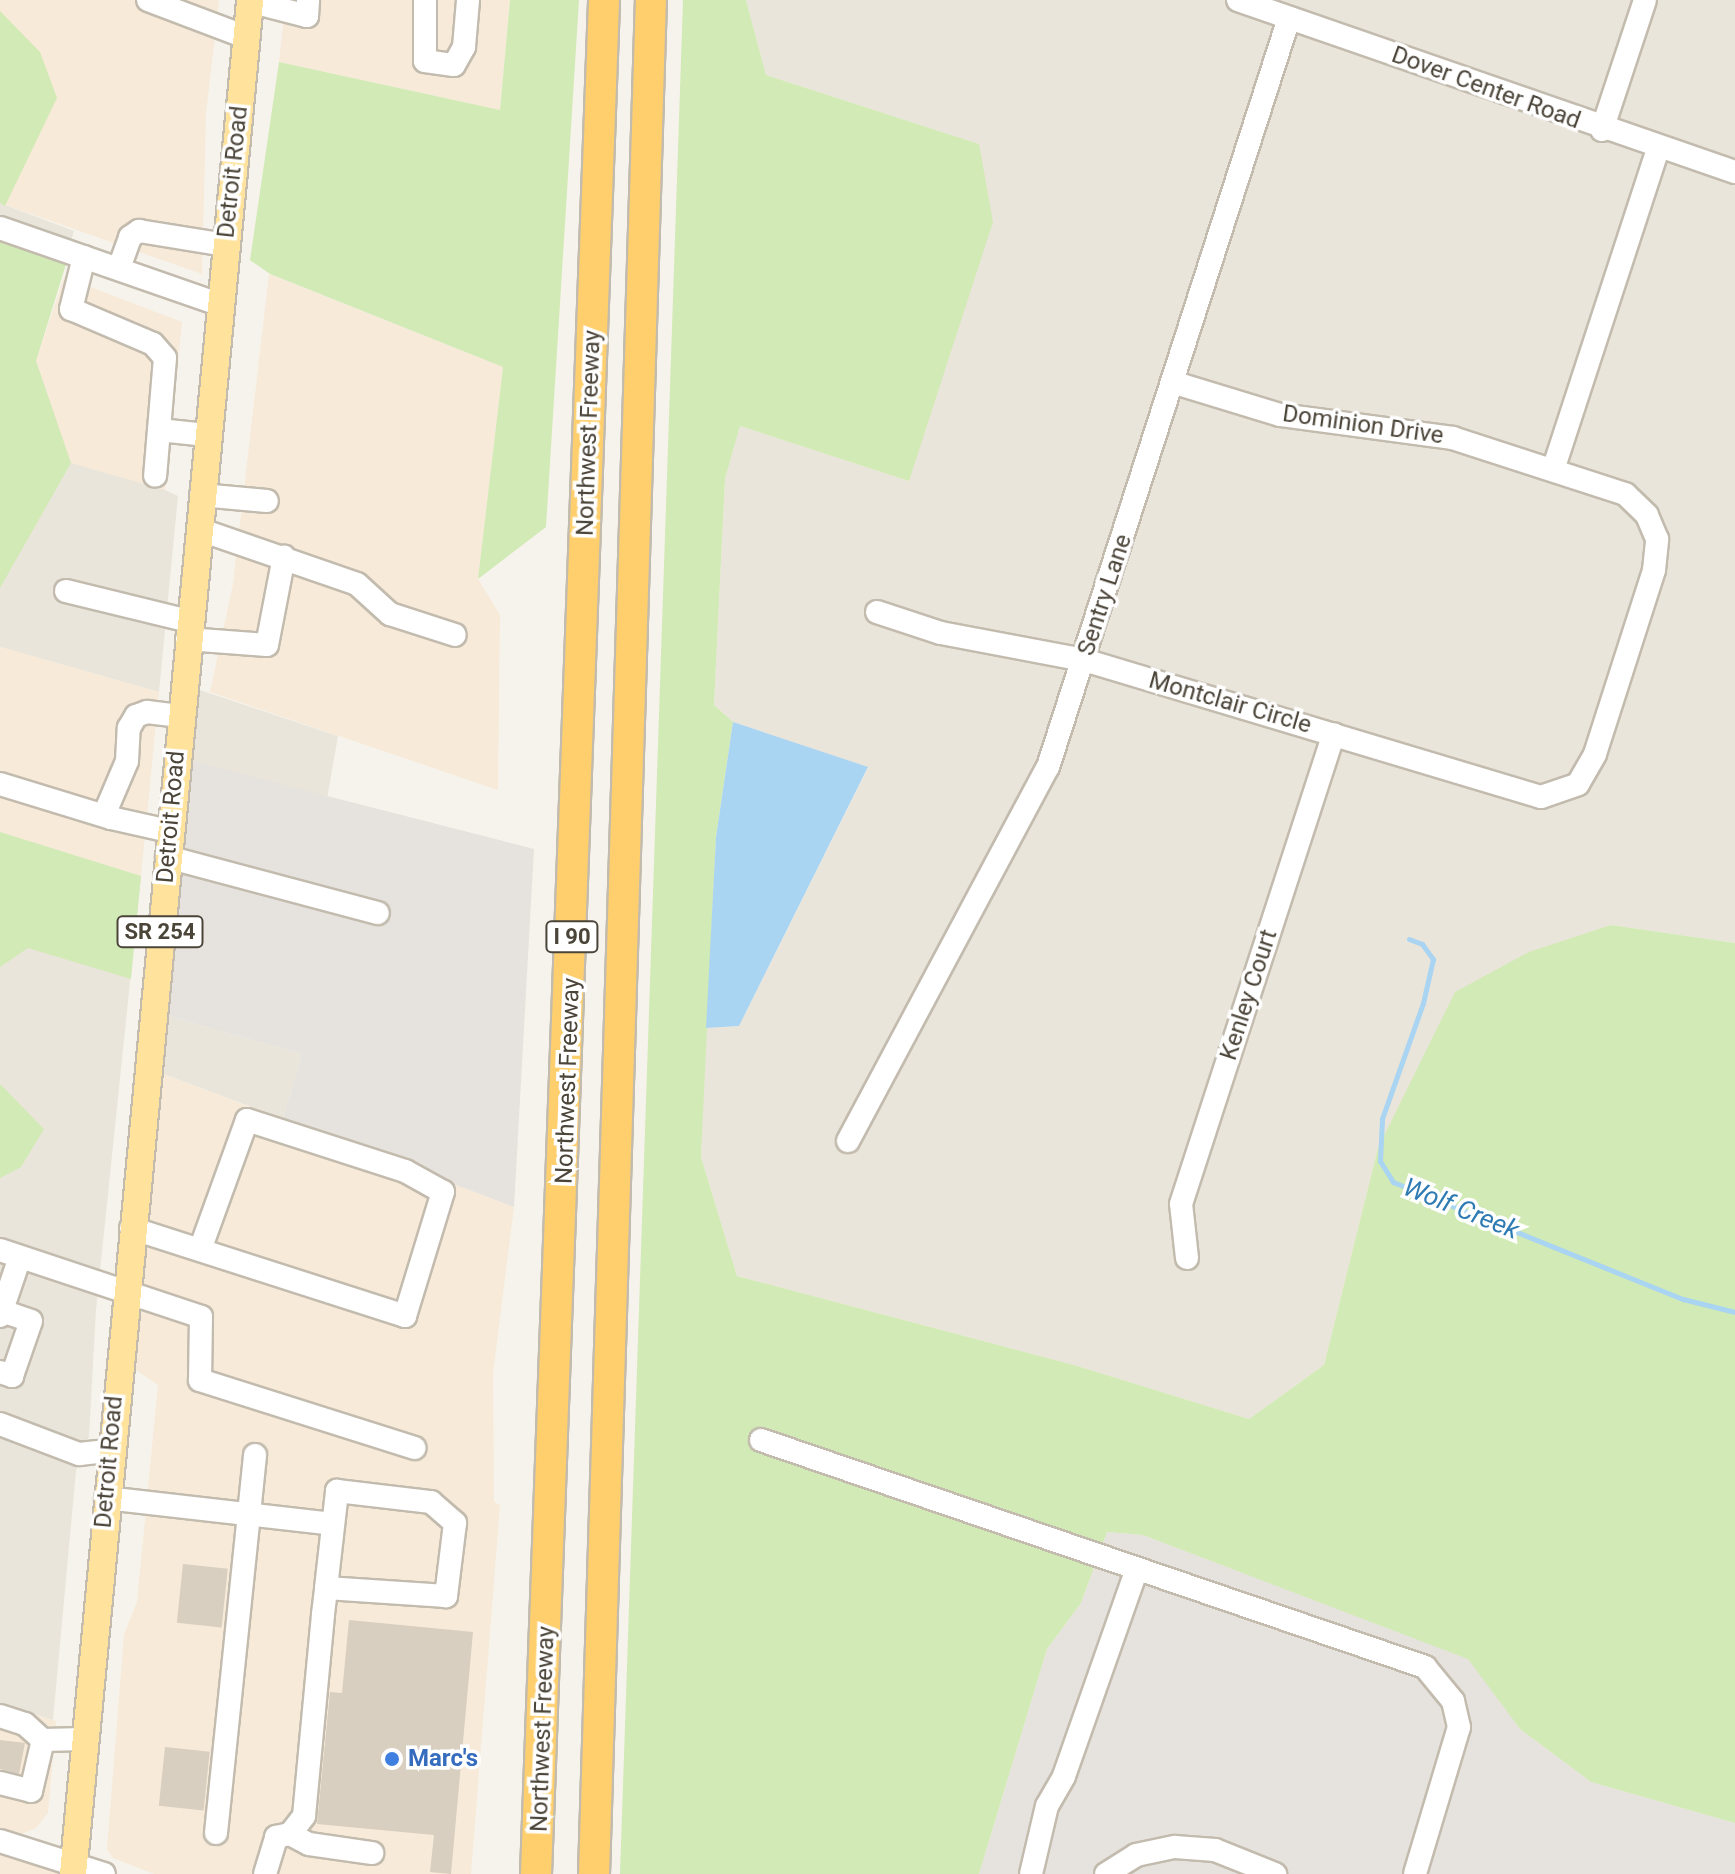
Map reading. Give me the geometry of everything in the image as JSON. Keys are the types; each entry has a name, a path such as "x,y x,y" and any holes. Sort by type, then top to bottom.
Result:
{"highway":[{"name":"Northwest Freeway","path":"536,1874 604,0"},
{"name":"Northwest Freeway","path":"594,1874 651,0"}],"main road":[{"name":"Detroit Road","path":"73,1869 124,1294 250,1"}],"street":[{"path":"148,0 246,37"},
{"path":"250,1 307,16 308,0"},
{"path":"425,0 425,61 454,65 464,47 468,0"},
{"name":"Dover Center Road","path":"1238,0 1602,130 1735,172"},
{"path":"1602,130 1645,0"},
{"name":"Sentry Lane","path":"848,1141 1048,767 1289,18"},
{"path":"1554,467 1658,148"},
{"path":"0,228 221,305"},
{"path":"119,268 130,237 139,231 225,245"},
{"path":"84,257 71,309 153,344 165,358 155,476"},
{"name":"Dominion Drive","path":"1172,382 1280,415 1453,438 1554,467 1625,494 1647,515 1657,539 1654,570 1595,754 1578,784"},
{"path":"159,430 207,435"},
{"path":"201,495 267,501"},
{"path":"198,529 357,584 390,614 455,635"},
{"path":"66,591 188,630 267,645 284,557"},
{"name":"Montclair Circle","path":"877,612 941,633 1084,660 1541,797 1578,784"},
{"path":"111,818 107,808 127,761 129,728 136,716 180,716"},
{"name":"Kenley Court","path":"1187,1258 1181,1204 1334,734"},
{"path":"0,784 111,818 168,844 378,913"},
{"path":"131,1228 405,1316 443,1192 405,1171 247,1120 200,1250"},
{"path":"0,1372 12,1376 31,1321 1,1313 10,1254 201,1317 200,1380 414,1448"},
{"path":"0,1424 79,1454 110,1451"},
{"path":"761,1440 1425,1667 1453,1701 1459,1727 1415,1874"},
{"path":"216,1833 255,1455"},
{"path":"290,1834 304,1816 326,1588 337,1491 415,1498 449,1512 455,1523 450,1591 436,1599 326,1588"},
{"path":"106,1498 333,1524"},
{"path":"1031,1874 1047,1806 1064,1776 1137,1569"},
{"path":"0,1716 25,1724 43,1740 85,1739"},
{"path":"0,1783 34,1789 43,1740"},
{"path":"265,1874 276,1837 290,1834 309,1844 372,1853"},
{"path":"0,1841 73,1869 104,1874"},
{"path":"1106,1874 1136,1855 1175,1847 1215,1850 1275,1874"}],"shaded area":[{"path":"0,0 219,0 206,114 202,274 0,203"},
{"path":"286,0 510,0 500,110 279,62"},
{"path":"746,0 1735,0 1735,943 1611,925 1378,1148 1324,1365 1249,1419 1074,1365 737,1276 701,1157 706,1028 739,1026 868,768 733,722 714,705 725,479 740,426 909,481 979,144 766,75"},
{"path":"0,203 74,231 36,361 165,490 178,496 159,692 0,647"},
{"path":"269,274 503,367 478,579 500,615 498,790 210,692 233,584"},
{"path":"64,277 182,322 165,490 71,463 36,361"},
{"path":"0,647 159,692 141,876 0,832"},
{"path":"197,689 338,736 327,799 187,760"},
{"path":"187,760 534,849 514,1207 283,1119 302,1054 161,1014"},
{"path":"0,832 141,876 96,1310 89,1436 76,1471 53,1720 0,1704"},
{"path":"161,1014 302,1054 283,1119 158,1072"},
{"path":"158,1072 514,1207 493,1374 494,1502 500,1505 471,1874 154,1874 113,1858 107,1849 124,1634 137,1602 158,1385 133,1368"},
{"path":"1107,1532 1143,1535 1469,1659 1520,1729 1591,1782 1735,1823 1735,1874 979,1874 1047,1649 1081,1603"},
{"path":"0,1704 56,1721 48,1813 36,1828 21,1834 0,1830"},
{"path":"0,1841 73,1874 0,1874"}],"green space":[{"path":"510,0 579,0 546,527 478,579 503,367 270,274 250,260 279,62 500,110"},
{"path":"683,0 746,0 766,75 979,144 993,222 909,481 740,426 725,479 714,705 733,722 716,837 701,1157 737,1276 1074,1365 1249,1419 1324,1365 1378,1148 1455,992 1529,952 1611,925 1735,943 1735,1823 1591,1782 1520,1729 1468,1659 1143,1535 1107,1532 1081,1603 1047,1649 979,1874 620,1874"},
{"path":"0,11 40,52 57,98 5,206 0,203"},
{"path":"0,240 67,261 36,361 71,463 0,588"},
{"path":"0,832 141,876 131,979 28,948 0,967"},
{"path":"0,1084 44,1129 21,1167 0,1178"}],"water":[{"path":"733,722 868,767 739,1026 706,1028 716,837"}],"building":[{"path":"183,1564 228,1569 222,1627 177,1623"},
{"name":"Marc's","path":"349,1620 473,1632 451,1874 430,1872 434,1835 317,1824 330,1692 342,1693"},
{"path":"0,1740 25,1743 19,1774 0,1769"},
{"path":"165,1747 210,1752 204,1810 159,1806"}],"waterway":[{"name":"Wolf Creek","path":"1409,939 1422,944 1433,959 1423,1003 1382,1119 1380,1161 1393,1182 1683,1299 1735,1312"}],"place":[{"name":"Marc's","path":"392,1759"}]}
